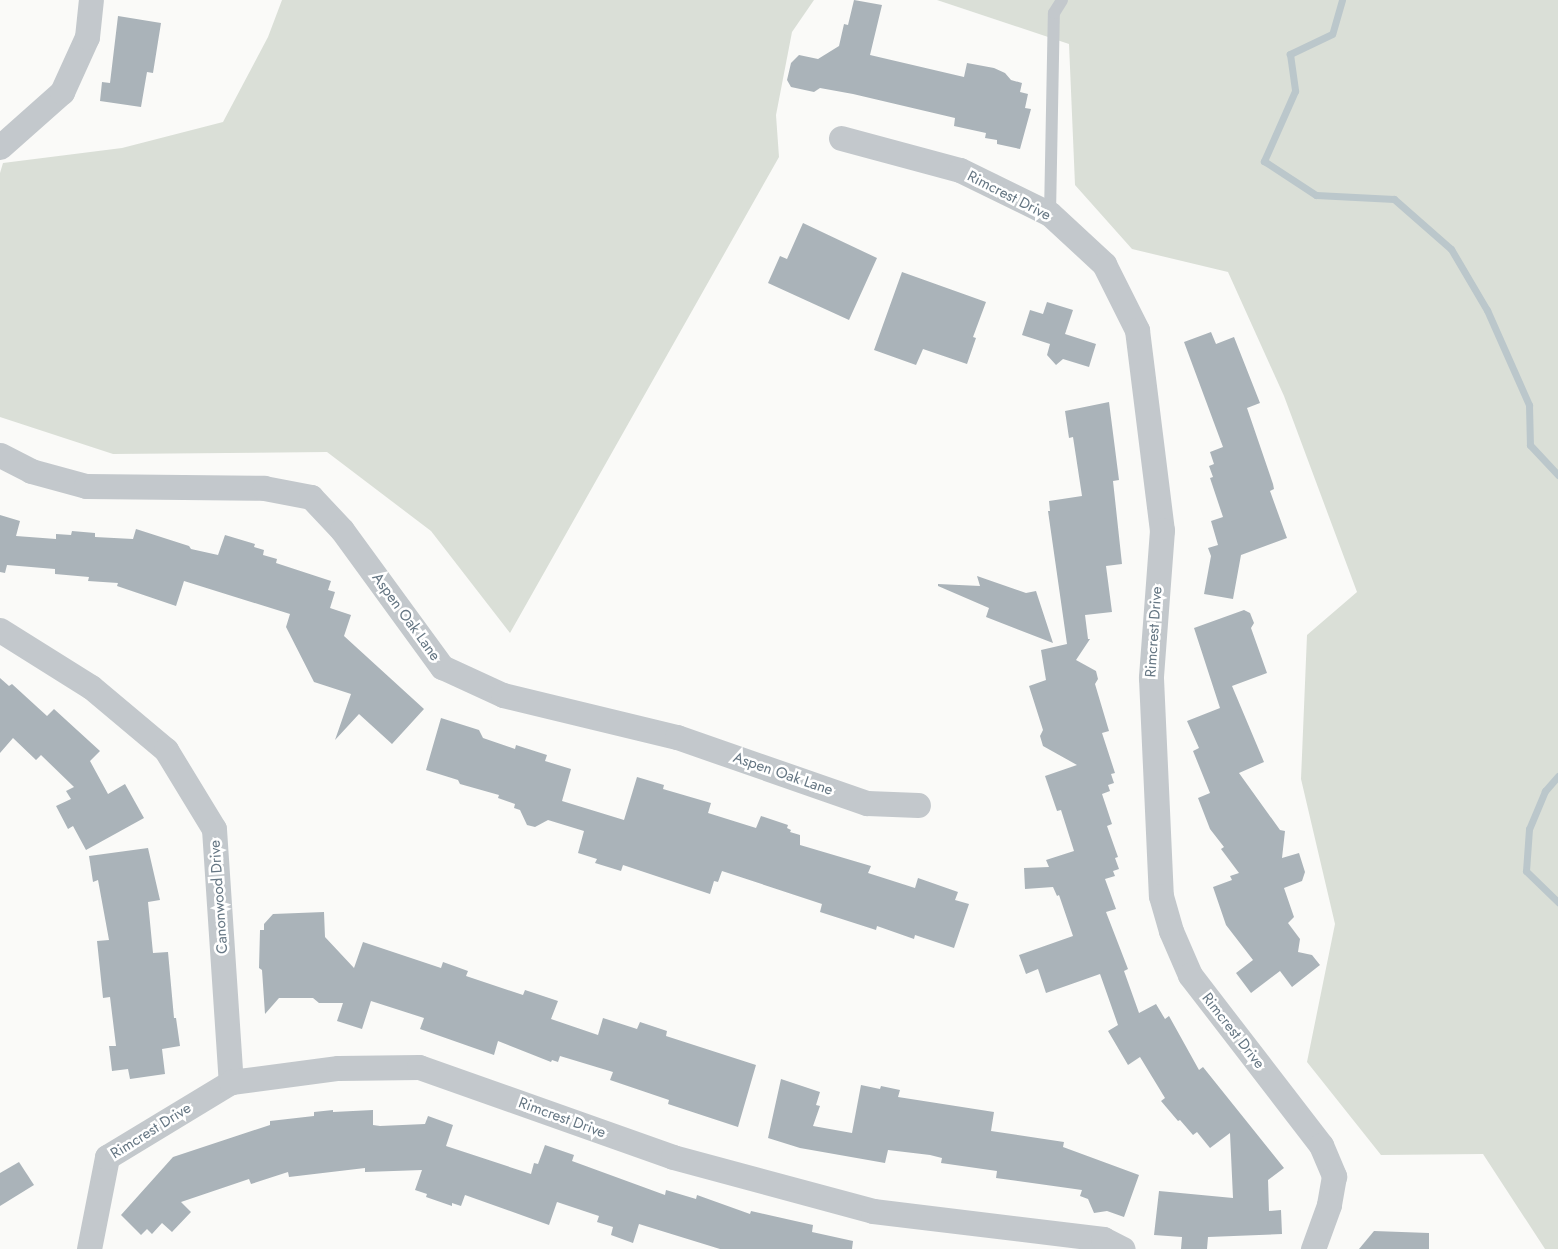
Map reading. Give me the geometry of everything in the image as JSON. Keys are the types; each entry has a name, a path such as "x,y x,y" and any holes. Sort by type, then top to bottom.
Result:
{"street":[{"path":"0,147 62,92 87,37 91,0"},
{"name":"Rimcrest Drive","path":"841,138 960,170 1050,214 1104,264 1137,330 1162,530 1150,678 1161,896 1171,931 1190,975 1321,1145 1334,1176 1329,1205 1313,1249"},
{"name":"Aspen Oak Lane","path":"0,455 31,471 86,486 264,488 311,497 342,530 442,667 502,694 677,737 867,804 918,806"},
{"name":"Canonwood Drive","path":"0,630 91,687 166,750 214,828 231,1082"},
{"name":"Rimcrest Drive","path":"89,1249 107,1157 231,1082 338,1068 419,1067 673,1157 873,1211 1103,1238 1123,1249"}],"lane":[{"path":"1050,214 1054,13 1062,0"}],"shaded area":[{"path":"282,0 814,0 792,32 776,115 779,157 510,633 431,531 327,452 113,454 0,417 0,173 3,163 122,148 223,122 268,37"},
{"path":"937,0 1558,0 1558,1249 1545,1249 1483,1154 1381,1155 1307,1062 1335,924 1301,779 1307,635 1357,592 1284,396 1228,272 1132,249 1075,185 1069,44"}],"building":[{"path":"854,0 882,5 870,55 964,77 967,63 994,68 1005,73 1011,80 1022,83 1020,92 1028,94 1025,108 1031,109 1020,149 997,144 997,140 985,138 986,133 954,126 955,118 853,94 820,88 814,92 791,87 787,80 791,63 799,55 818,59 839,46 844,24 848,25"},
{"path":"118,16 161,23 153,73 147,72 141,107 100,101 102,82 110,83"},
{"path":"803,223 877,258 849,320 768,283 780,256 787,259"},
{"path":"902,272 986,302 973,337 976,338 967,364 923,349 916,365 874,350"},
{"path":"1047,302 1073,310 1065,334 1096,344 1089,367 1063,359 1056,365 1047,355 1050,344 1022,335 1030,310 1043,314"},
{"path":"1211,332 1216,344 1234,337 1260,403 1247,408 1273,484 1274,489 1270,491 1287,538 1241,555 1233,599 1204,594 1211,556 1208,548 1218,545 1211,521 1223,517 1210,478 1213,477 1209,466 1214,464 1210,452 1223,447 1184,342"},
{"path":"1109,402 1119,480 1113,481 1122,564 1106,566 1112,612 1085,615 1088,639 1090,639 1076,660 1096,671 1098,679 1095,684 1109,731 1102,733 1115,773 1111,774 1114,783 1108,785 1110,791 1102,794 1112,824 1107,826 1118,857 1115,858 1119,869 1113,871 1115,876 1105,879 1116,909 1106,912 1128,969 1124,971 1139,1013 1156,1004 1165,1019 1169,1016 1199,1070 1203,1067 1284,1168 1268,1180 1269,1211 1281,1210 1282,1234 1208,1237 1207,1249 1181,1249 1182,1237 1154,1235 1159,1191 1233,1198 1230,1133 1210,1148 1197,1132 1193,1135 1180,1120 1178,1121 1161,1101 1165,1098 1140,1057 1128,1065 1108,1031 1118,1025 1100,974 1046,993 1038,969 1026,974 1019,955 1073,936 1059,895 1057,896 1053,887 1025,889 1024,868 1049,867 1046,860 1074,851 1061,810 1057,811 1045,776 1077,765 1043,746 1040,736 1043,730 1029,686 1046,680 1041,650 1067,644 1048,511 1050,511 1049,501 1082,496 1073,437 1069,438 1065,411"},
{"path":"0,515 20,521 16,536 56,539 56,534 71,535 72,531 95,533 95,537 133,539 136,529 189,546 191,549 218,555 225,535 255,544 254,547 264,550 263,555 277,559 276,563 331,581 328,590 335,592 330,608 351,615 344,636 424,709 392,744 359,714 335,740 351,694 314,682 286,627 290,614 184,581 176,606 117,586 118,583 88,581 89,577 55,574 55,569 7,565 5,573 0,572"},
{"path":"977,576 1026,593 1036,591 1053,643 986,617 989,608 938,586 938,584 980,586"},
{"path":"1244,610 1250,613 1254,623 1251,628 1267,673 1232,686 1264,762 1239,773 1280,830 1285,831 1282,858 1299,853 1305,872 1302,881 1284,888 1294,917 1288,923 1300,939 1298,952 1312,955 1320,965 1292,987 1280,971 1251,993 1236,973 1253,960 1226,925 1213,887 1232,880 1230,876 1239,873 1221,849 1224,847 1210,829 1198,798 1210,793 1193,751 1199,748 1187,721 1220,708 1194,628"},
{"path":"0,678 9,686 12,684 47,716 54,709 100,751 90,761 108,794 125,784 144,818 86,850 73,826 68,829 56,806 71,799 66,791 74,787 41,755 36,760 13,738 0,753"},
{"path":"441,718 479,730 483,738 515,749 516,745 547,755 545,761 571,769 562,801 624,820 637,777 664,785 663,789 711,803 708,813 756,828 761,816 788,825 787,828 791,830 790,832 800,835 800,845 871,866 868,873 915,888 918,878 958,892 955,900 969,904 954,948 915,935 914,939 877,926 876,930 820,912 822,904 722,871 718,882 714,881 710,894 623,865 621,871 595,863 597,859 578,853 584,831 548,820 535,827 527,825 520,810 514,808 515,804 498,798 499,795 460,784 458,780 426,770"},
{"path":"148,848 160,900 148,902 153,953 168,952 174,1018 176,1018 180,1046 162,1049 165,1074 130,1079 128,1069 112,1071 109,1046 116,1046 110,997 103,998 97,941 109,940 98,880 93,882 89,856"},
{"path":"324,912 325,937 354,968 363,942 441,968 443,962 468,971 466,976 523,995 525,990 558,1001 551,1019 598,1035 603,1018 637,1029 640,1022 667,1031 666,1036 756,1065 738,1127 668,1104 669,1100 610,1080 613,1072 560,1056 558,1062 552,1060 551,1062 498,1041 494,1055 420,1029 424,1018 371,1001 362,1029 337,1021 343,1003 319,1003 313,998 279,998 265,1014 262,970 259,968 260,930 264,930 264,924 273,914"},
{"path":"781,1079 820,1092 816,1105 820,1106 813,1126 852,1133 861,1085 880,1089 881,1086 900,1090 898,1097 994,1112 991,1131 1064,1142 1063,1147 1139,1175 1124,1217 1107,1211 1094,1213 1088,1199 1080,1196 1082,1190 996,1178 997,1171 941,1163 942,1158 930,1155 888,1150 885,1163 800,1148 768,1138"},
{"path":"333,1110 333,1112 373,1110 373,1125 380,1126 425,1124 428,1116 453,1125 446,1146 531,1174 534,1163 538,1164 545,1145 574,1155 572,1161 665,1195 666,1190 696,1199 697,1195 750,1214 751,1211 813,1225 812,1232 853,1241 852,1249 720,1249 639,1224 633,1243 611,1235 613,1227 597,1222 599,1216 557,1202 549,1225 465,1195 461,1206 452,1203 452,1206 426,1197 427,1194 415,1190 422,1170 365,1172 365,1168 289,1177 288,1172 251,1184 249,1179 181,1202 191,1212 172,1232 162,1223 152,1234 147,1229 141,1235 121,1215 173,1157 270,1125 270,1121 314,1116 314,1112"},
{"path":"19,1162 34,1185 0,1206 0,1173"},
{"path":"1374,1231 1429,1233 1429,1249 1359,1249"}],"waterway":[{"path":"1342,0 1332,34 1290,54 1295,91 1264,161 1316,195 1394,199 1451,249 1487,310 1529,405 1530,445 1558,475"},
{"path":"1558,776 1545,791 1529,829 1526,871 1558,902"}]}
